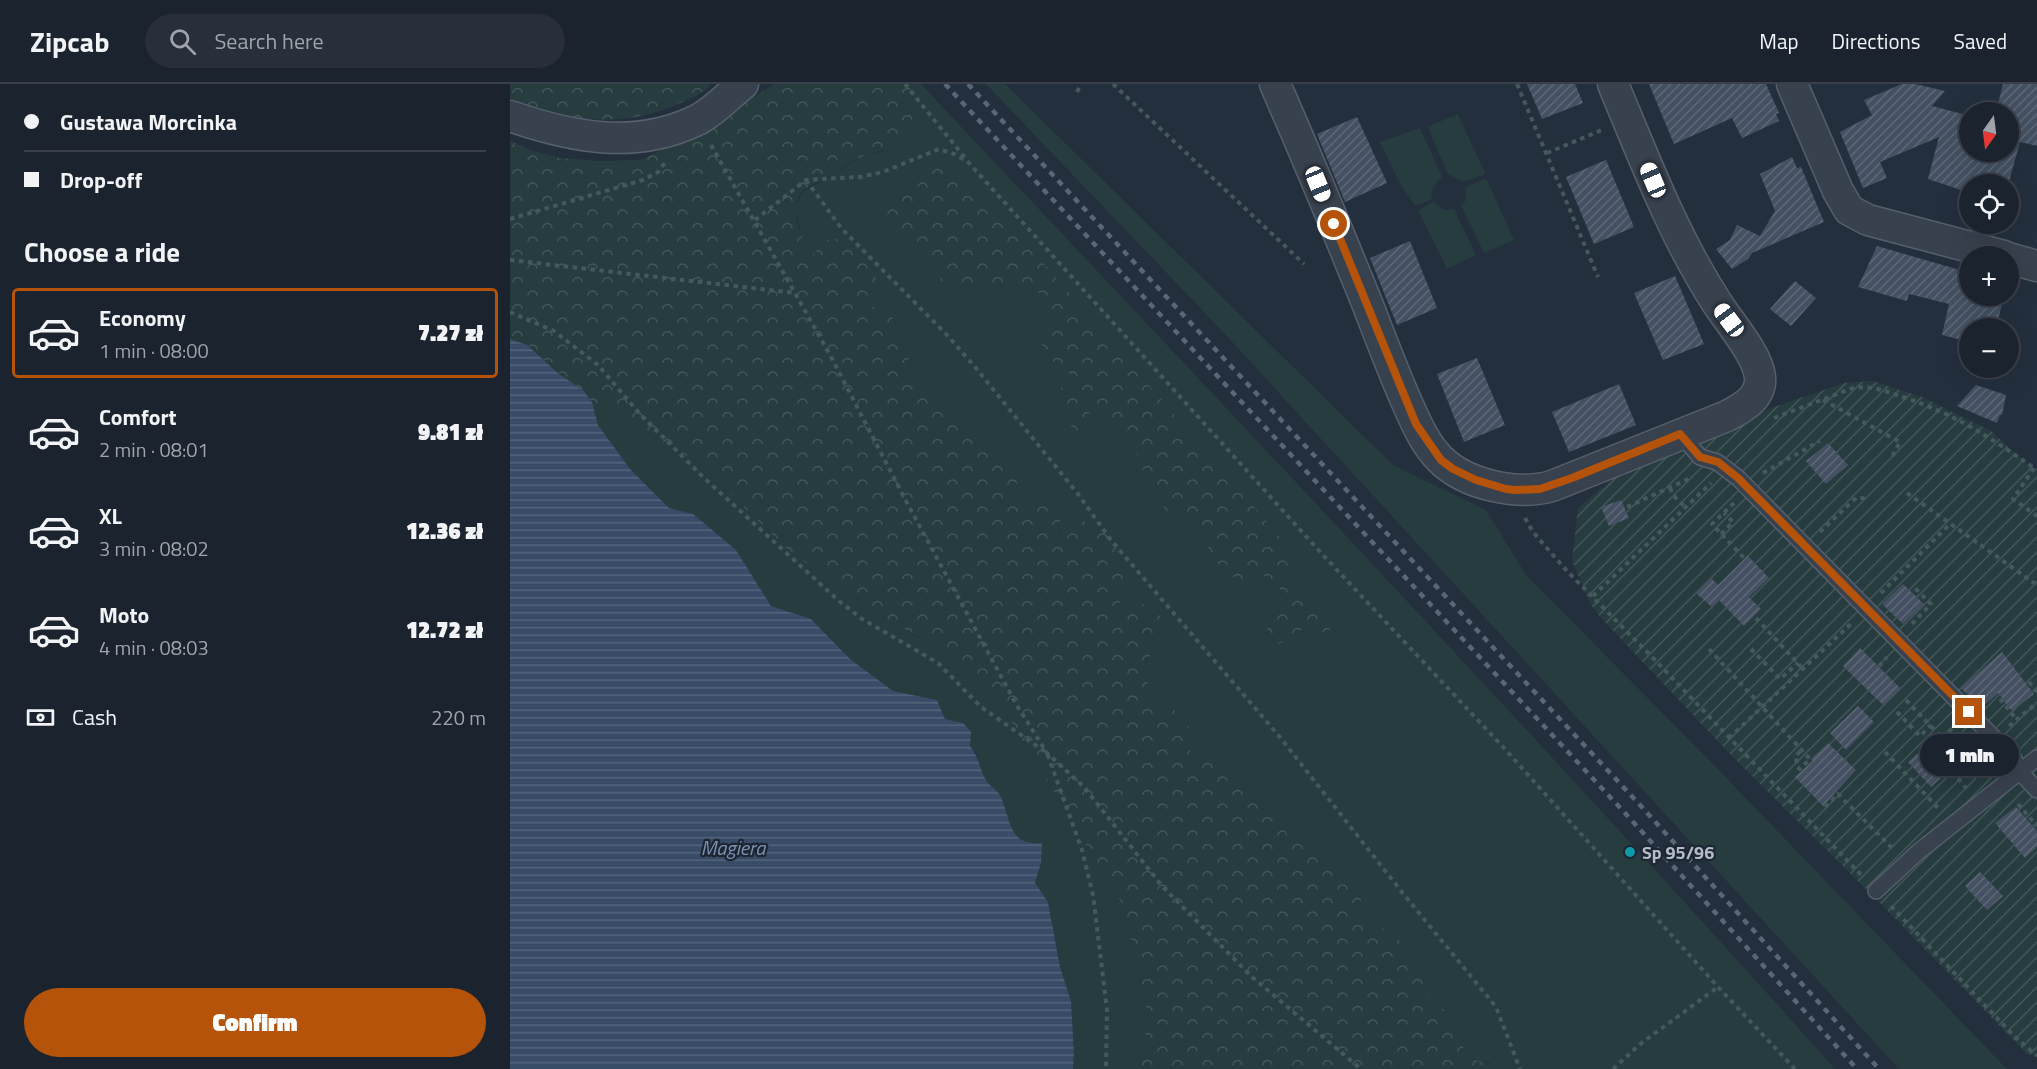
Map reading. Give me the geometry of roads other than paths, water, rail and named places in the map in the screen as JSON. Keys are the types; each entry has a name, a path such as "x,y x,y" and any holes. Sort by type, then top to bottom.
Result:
{"street":[{"path":"510,116 574,135 601,138 627,137 663,132 697,120 743,84"},
{"path":"1275,84 1315,175 1394,372 1422,434 1441,460 1453,469 1476,480 1515,490 1551,486 1741,409 1752,401 1761,379 1757,364 1717,304 1682,243 1613,84"},
{"path":"1792,84 1838,191 1849,210 1868,220 1966,246"},
{"path":"2019,261 2037,266"}],"lane":[{"path":"1680,434 1700,457 1726,467 1745,485 1995,739 2014,759 2020,772 2037,790"},
{"path":"1876,891 1953,824 2037,758"}],"water":[{"name":"Magiera","path":"510,339 527,345 559,374 583,390 592,402 598,425 630,469 669,508 693,514 736,550 771,606 811,619 850,659 893,691 937,700 945,719 963,723 971,732 970,746 985,779 1000,795 1012,830 1023,840 1042,843 1041,863 1035,883 1048,902 1060,967 1071,1001 1073,1069 510,1069"}],"railway":[{"path":"945,84 1625,813 1857,1069"},
{"path":"968,84 1640,805 1879,1069"}],"place":[{"name":"Sp 95/96","path":"1630,852"}]}
